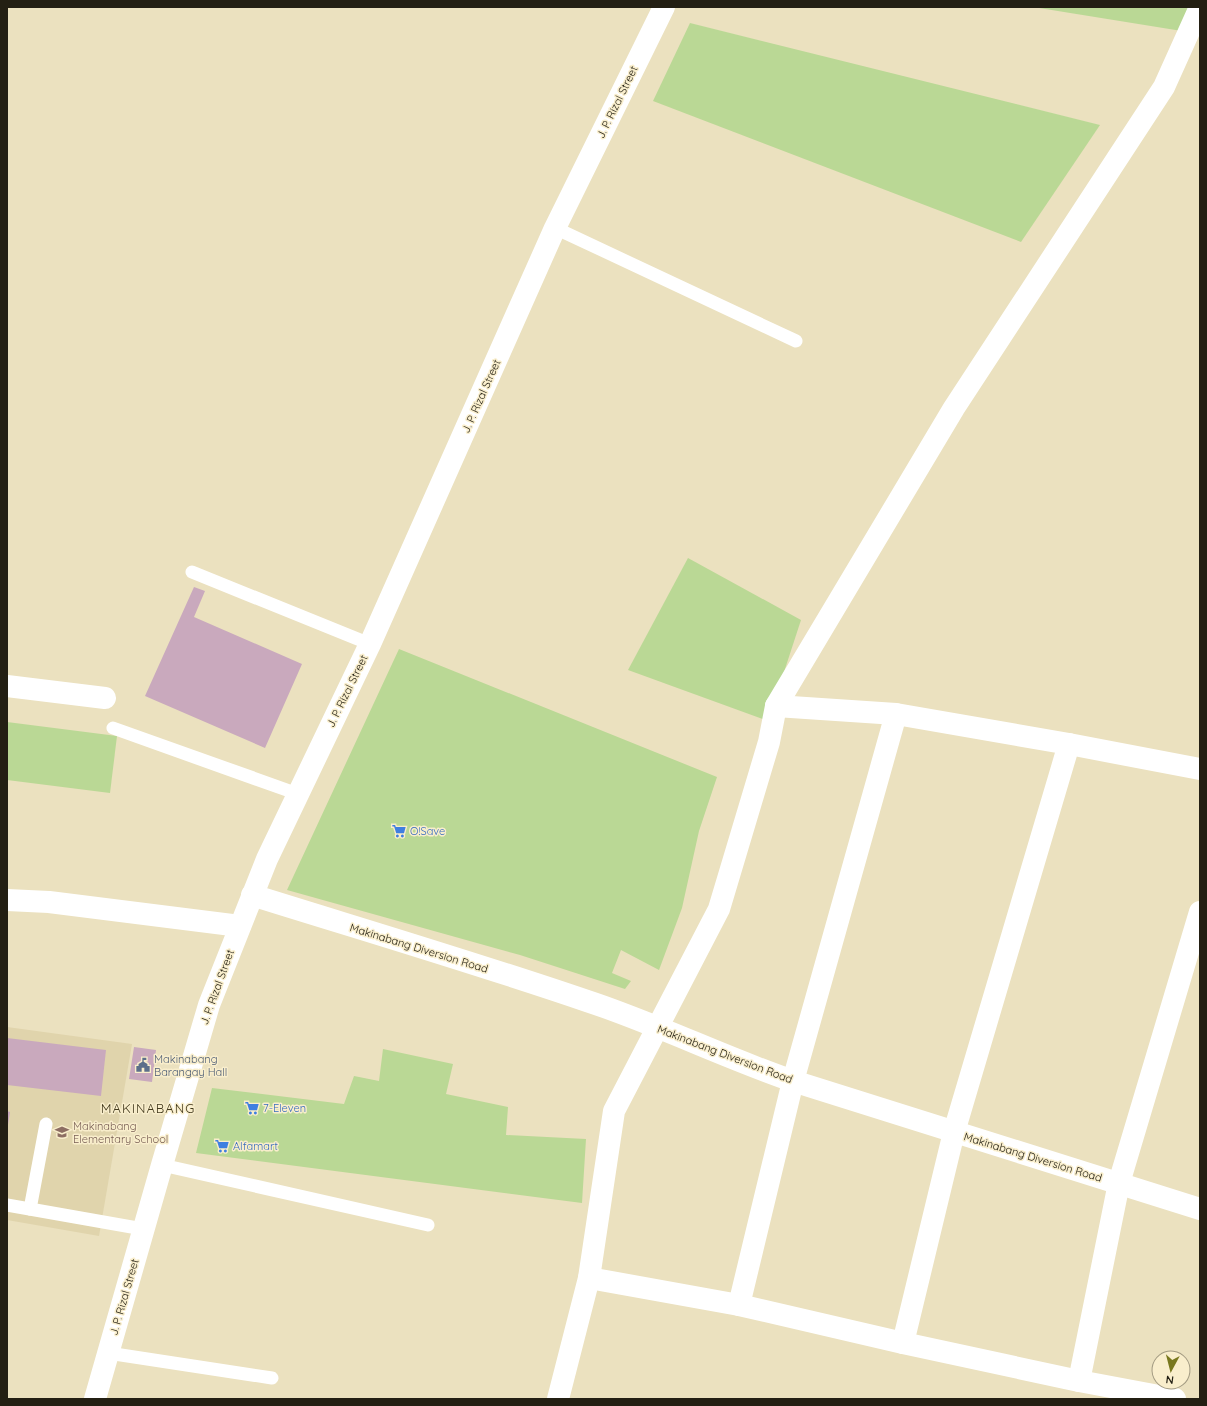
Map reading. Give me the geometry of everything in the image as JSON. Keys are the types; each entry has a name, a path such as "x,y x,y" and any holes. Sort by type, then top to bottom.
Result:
{"street":[{"name":"J. P. Rizal Street","path":"95,1399 209,1005 252,895 267,859 370,644 555,228 664,7"},
{"path":"558,1399 589,1278 614,1111 719,909 769,742 776,706 954,408 1164,87 1200,7"},
{"path":"7,686 105,698"},
{"path":"776,706 896,714 1069,744 1200,769"},
{"path":"739,1305 793,1081 896,714"},
{"path":"903,1343 954,1132 1069,744"},
{"name":"Makinabang Diversion Road","path":"252,895 588,1001 756,1068 793,1081 1200,1209"},
{"path":"7,900 49,902 240,926"},
{"path":"1079,1381 1119,1183 1200,912"},
{"path":"589,1278 739,1305 903,1343 1079,1381 1176,1399"}],"lane":[{"path":"555,228 796,341"},
{"path":"192,572 370,644"},
{"path":"113,728 298,794"},
{"path":"30,1209 46,1124"},
{"path":"162,1165 428,1225"},
{"path":"7,1205 143,1229"},
{"path":"108,1354 272,1378"}],"shaded area":[{"name":"Makinabang Elementary School","path":"7,1027 132,1044 99,1236 7,1220"}],"green space":[{"path":"1033,7 1193,7 1188,32"},
{"path":"690,23 1100,125 1021,242 653,101"},
{"path":"688,558 801,620 768,721 628,670"},
{"path":"399,649 717,777 699,831 682,908 659,970 621,950 612,973 631,981 625,989 520,955 287,890"},
{"path":"7,722 117,736 110,793 7,780"},
{"path":"383,1049 453,1064 446,1094 508,1107 506,1135 586,1139 582,1203 196,1153 212,1088 344,1104 354,1076 379,1081"}],"building":[{"path":"194,587 205,591 194,617 302,664 265,748 145,696"},
{"path":"7,1038 106,1050 101,1096 7,1085"},
{"name":"Makinabang Barangay Hall","path":"134,1047 156,1050 152,1082 129,1079"},
{"path":"7,1111 10,1112 8,1125 7,1125"}],"place":[{"name":"O!Save","path":"399,831"},
{"name":"Makinabang Barangay Hall","path":"143,1065"},
{"name":"7-Eleven","path":"252,1108"},
{"name":"Makinabang Elementary School","path":"62,1132"},
{"name":"Alfamart","path":"222,1146"}],"district":[{"name":"MAKINABANG","path":"148,1108"}]}
